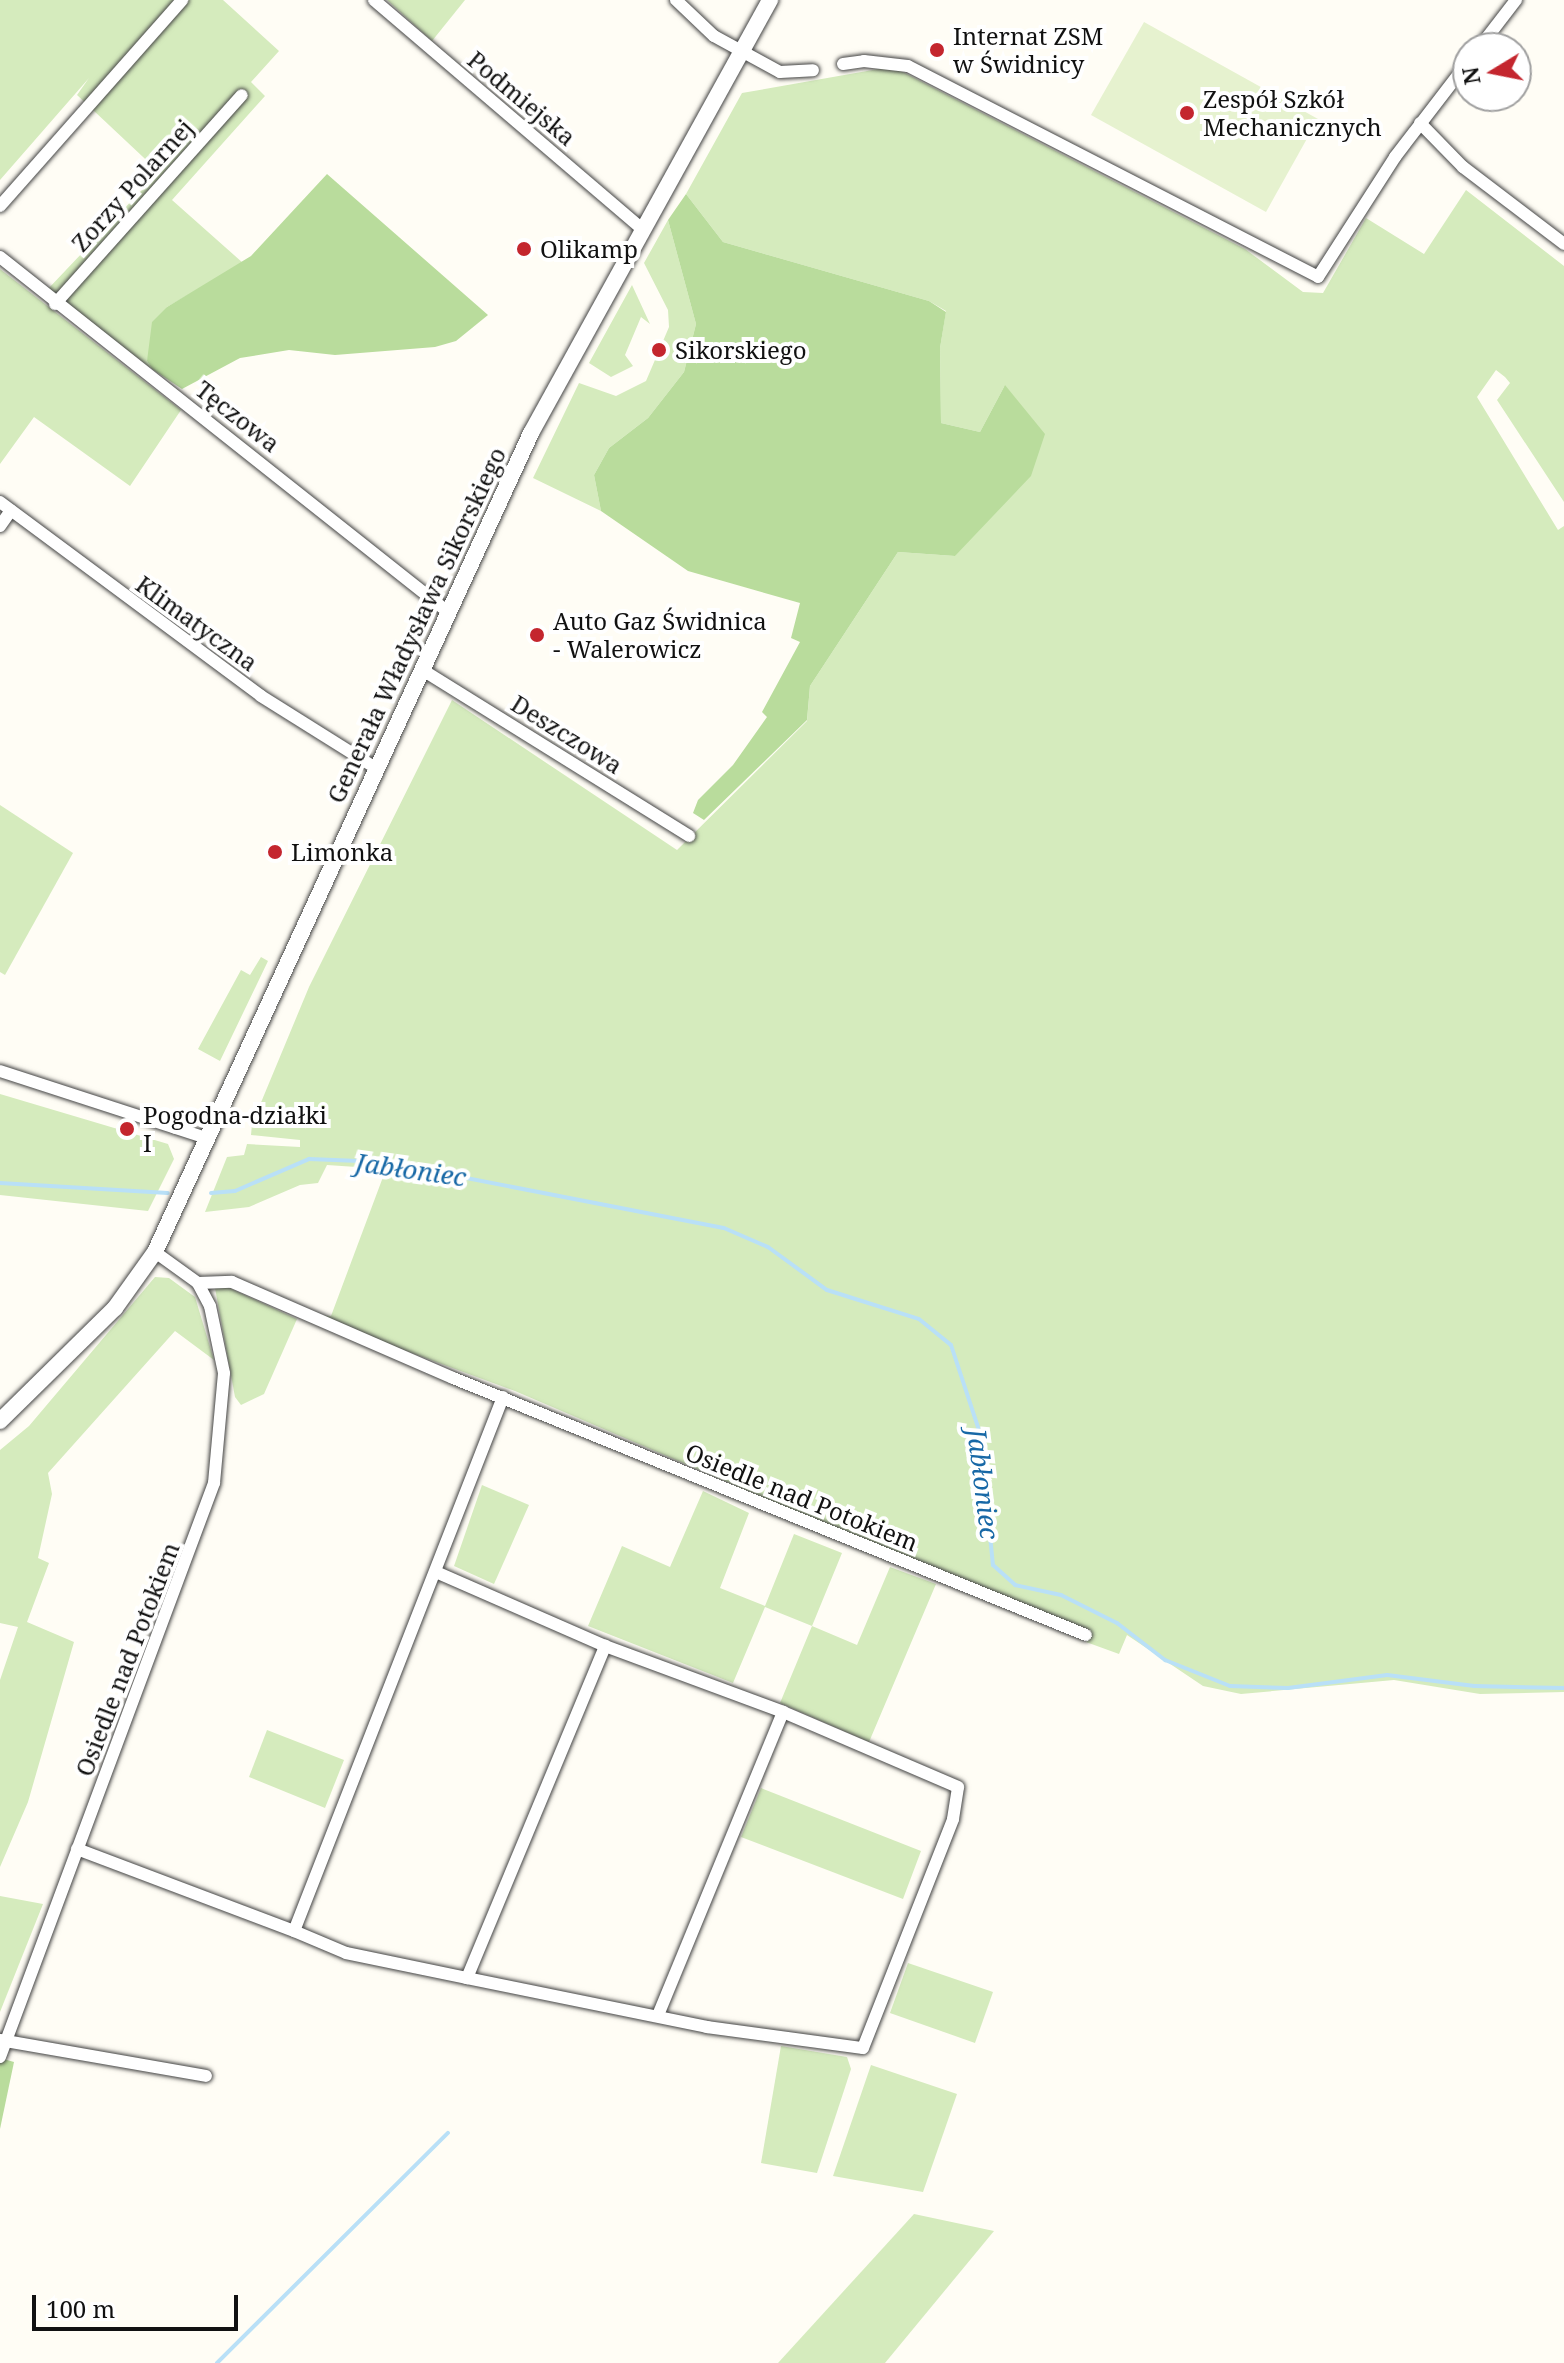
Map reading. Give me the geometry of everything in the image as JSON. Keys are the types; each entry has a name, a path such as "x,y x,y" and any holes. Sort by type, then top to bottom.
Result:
{"street":[{"path":"0,206 182,0"},
{"name":"Podmiejska","path":"374,0 642,229"},
{"path":"676,0 700,25 780,72 813,70"},
{"name":"Generała Władysława Sikorskiego","path":"0,1421 115,1308 155,1252 421,669 444,609 531,433 770,0"},
{"path":"1491,32 1516,0"},
{"path":"843,64 908,66 1318,277 1420,123 1452,82"},
{"name":"Zorzy Polarnej","path":"55,304 242,95"},
{"path":"1420,123 1463,167 1564,244"},
{"name":"Tęczowa","path":"0,257 55,304 239,442 444,609"},
{"path":"0,526 5,506"},
{"name":"Klimatyczna","path":"5,506 261,696 376,768"},
{"name":"Deszczowa","path":"421,669 689,836"},
{"path":"0,1071 206,1138"},
{"path":"155,1252 198,1283"},
{"name":"Osiedle nad Potokiem","path":"0,2057 2,2041 214,1483 224,1373 210,1306 198,1283 232,1282 503,1397 1086,1635"},
{"path":"294,1931 438,1573 503,1397"},
{"path":"77,1849 346,1953 658,2015 863,2048 953,1819 958,1787 783,1712 605,1646 438,1573"},
{"path":"467,1978 605,1646"},
{"path":"658,2015 783,1712"},
{"path":"2,2041 206,2076"}],"green space":[{"path":"0,0 223,0 279,51 251,82 265,96 172,200 243,263 167,307 147,361 152,369 47,290 159,172 77,95 89,78 0,180"},
{"path":"387,0 465,0 432,41"},
{"path":"1144,22 1318,119 1266,212 1091,115"},
{"path":"884,68 901,71 1245,249 1303,292 1323,293 1366,218 1424,254 1466,190 1564,266 1564,502 1497,400 1510,383 1496,370 1477,397 1558,530 1564,526 1564,1692 1480,1694 1394,1680 1241,1694 1203,1686 1127,1635 1119,1654 1086,1642 1090,1630 965,1584 515,1391 306,1314 331,1316 386,1169 327,1165 318,1183 300,1185 249,1207 205,1212 227,1157 244,1155 247,1144 300,1147 300,1140 251,1135 252,1124 309,987 452,700 677,850 807,721 810,686 898,552 955,556 1005,385 980,432 941,423 940,348 946,311 929,301 723,242 686,194 742,93"},
{"path":"327,174 488,315 456,341 435,347 335,355 289,350 240,358 182,389 152,369 147,361 152,322 167,307 251,256"},
{"path":"686,194 723,242 929,301 946,312 940,348 941,423 980,432 1005,385 1045,434 1031,476 955,556 898,552 810,686 807,720 704,820 693,813 698,800 733,765 767,717 762,712 800,642 791,638 800,603 688,571 601,511 594,475 609,448 648,418 684,372 696,324 668,220"},
{"path":"668,220 696,324 684,372 648,418 609,448 594,475 601,511 533,478 579,383 616,396 646,381 669,327 668,310 644,263"},
{"path":"0,269 181,410 130,486 34,417 0,464"},
{"path":"632,285 650,324 641,317 625,355 633,366 611,377 589,363"},
{"path":"0,805 73,853 5,975 0,972"},
{"path":"261,957 268,961 220,1061 198,1049 241,970 250,975"},
{"path":"0,1094 168,1144 174,1159 148,1211 0,1195"},
{"path":"155,1277 169,1278 195,1297 214,1360 175,1331 48,1473 52,1494 38,1558 49,1563 27,1622 74,1642 28,1802 0,1867 0,1680 18,1627 0,1623 0,1450 29,1426"},
{"path":"227,1287 297,1319 264,1394 241,1405 235,1397 215,1288"},
{"path":"482,1485 529,1505 494,1584 454,1566"},
{"path":"703,1491 749,1513 720,1588 765,1606 794,1534 842,1553 812,1626 765,1607 733,1683 588,1626 622,1546 670,1567"},
{"path":"890,1567 936,1584 869,1742 780,1703 812,1626 857,1645"},
{"path":"267,1730 344,1760 325,1808 249,1777"},
{"path":"761,1788 921,1851 903,1899 741,1837"},
{"path":"0,1896 43,1904 0,2012"},
{"path":"908,1963 993,1992 975,2043 890,2013"},
{"path":"781,2046 847,2057 851,2069 817,2173 761,2163"},
{"path":"0,2058 14,2062 0,2129"},
{"path":"871,2065 957,2094 923,2192 833,2176"},
{"path":"914,2214 994,2231 885,2363 778,2363"}],"waterway":[{"name":"Jabłoniec","path":"211,1193 235,1191 309,1159 384,1162 724,1228 768,1247 827,1290 919,1319 951,1345 980,1433 993,1565 1015,1585 1061,1595 1117,1623 1165,1660 1230,1686 1288,1688 1387,1675 1474,1686 1564,1688"},
{"name":"Jabłoniec","path":"0,1183 168,1193"},
{"path":"217,2363 448,2133"}],"place":[{"name":"Internat ZSM w Świdnicy","path":"937,50"},
{"name":"Zespół Szkół Mechanicznych","path":"1187,113"},
{"name":"Olikamp","path":"524,249"},
{"name":"Sikorskiego","path":"659,350"},
{"name":"Auto Gaz Świdnica - Walerowicz","path":"537,635"},
{"name":"Limonka","path":"275,852"},
{"name":"Pogodna-działki I","path":"127,1129"}]}
